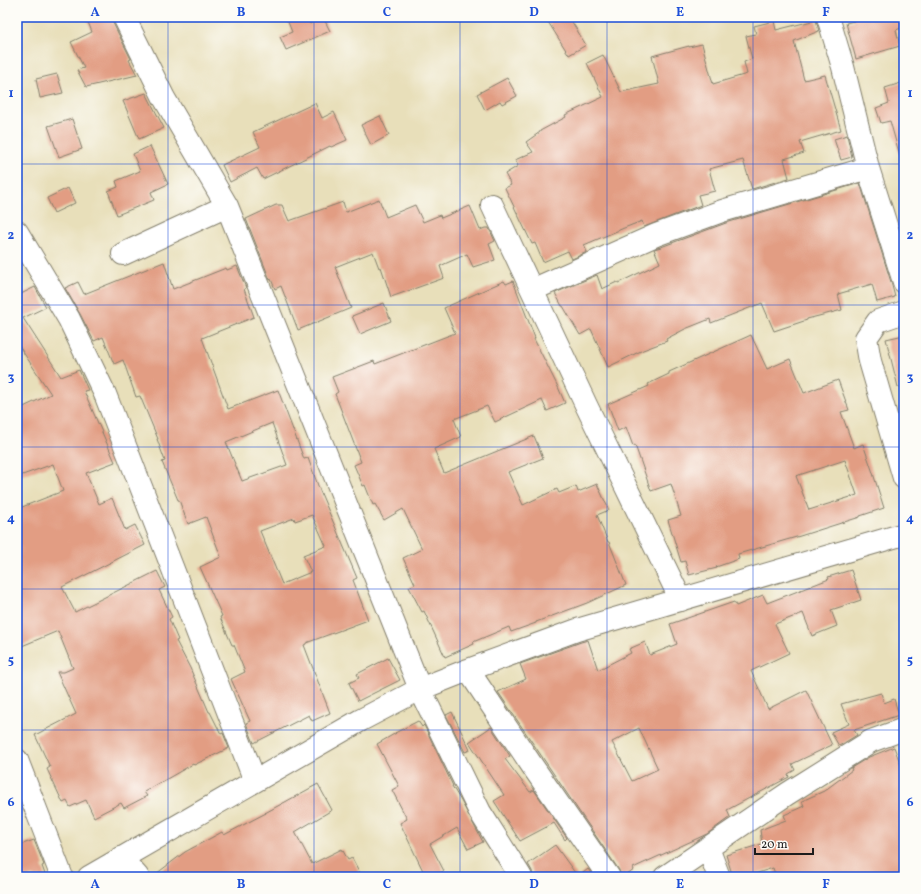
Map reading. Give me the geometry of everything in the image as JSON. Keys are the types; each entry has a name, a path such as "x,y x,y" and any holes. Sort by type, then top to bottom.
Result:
{"street":[{"path":"124,17 164,98 227,206 420,689 480,812 521,877"},
{"path":"828,17 843,67 868,168 904,282"},
{"path":"532,290 656,235 722,211 868,168"},
{"path":"492,204 587,407 681,600"},
{"path":"123,254 227,206"},
{"path":"17,232 69,319 106,394 255,781"},
{"path":"904,312 878,321 866,338 870,361 904,478"},
{"path":"88,877 361,720 420,689 577,630 904,534"},
{"path":"468,670 533,767 610,877"},
{"path":"665,877 787,794 871,741 904,729"},
{"path":"17,760 62,877"},
{"path":"708,848 720,877"},
{"path":"120,858 138,877"}],"building":[{"path":"86,17 110,17 131,59 129,60 137,75 86,87 77,70 84,68 71,42 92,32"},
{"path":"286,17 307,17 310,24 323,17 330,31 286,50 280,37 292,32"},
{"path":"545,17 569,17 586,45 569,55"},
{"path":"853,17 904,17 904,27 896,30 900,46 856,59 846,23 854,21"},
{"path":"816,20 819,31 794,41 804,80 825,75 841,130 800,142 804,153 784,159 789,178 752,189 743,160 709,169 715,191 698,195 701,205 644,227 642,221 624,228 584,245 587,252 572,259 568,251 543,262 535,243 532,244 505,188 511,185 505,174 518,166 515,160 533,152 526,142 540,131 566,117 565,115 603,97 587,63 603,55 621,92 659,84 652,56 702,44 713,84 747,74 744,62 752,59 746,36 756,34 754,26 774,21 776,30"},
{"path":"57,74 63,93 40,98 36,79"},
{"path":"507,78 517,96 502,104 500,101 485,110 477,94"},
{"path":"904,82 904,155 900,156 890,121 881,123 876,108 889,103 885,88"},
{"path":"146,93 164,128 139,139 123,101"},
{"path":"315,103 322,118 334,112 347,140 331,147 330,146 263,179 257,168 230,182 222,165 260,147 253,132"},
{"path":"380,116 389,135 371,145 361,125"},
{"path":"72,119 82,149 59,157 48,126"},
{"path":"847,135 852,157 841,160 834,139"},
{"path":"150,146 168,184 151,192 154,200 117,215 108,191 118,187 116,181 140,171 133,154"},
{"path":"860,183 895,297 877,302 872,284 838,294 842,310 807,319 774,331 762,303 711,323 710,319 685,329 666,339 667,341 643,350 608,367 591,329 580,335 555,293 597,275 602,289 660,263 654,249 726,223"},
{"path":"68,188 75,203 54,213 47,198"},
{"path":"379,199 386,217 415,205 423,222 440,215 441,218 470,206 480,230 489,228 495,241 489,244 495,260 473,267 467,254 440,266 444,278 391,297 381,267 379,268 373,252 335,267 351,308 298,330 281,286 275,289 271,279 270,280 246,219 276,205 282,205 289,221 343,202 346,212"},
{"path":"164,262 173,289 226,268 227,270 237,266 246,288 244,289 254,317 202,338 228,409 278,390 304,459 308,458 320,491 357,578 353,580 368,620 304,645 330,713 312,721 309,715 254,743 246,723 250,721 231,679 245,672 220,617 222,616 200,567 221,557 206,517 188,524 162,462 165,461 158,439 140,396 136,397 123,360 114,364 103,337 94,341 65,288 78,282 84,294","holes":["272,423 287,465 242,481 226,442","312,515 326,546 303,555 311,572 282,584 260,531 294,518 295,521"]},
{"path":"504,281 506,284 513,281 535,338 534,339 565,403 547,411 542,400 495,422 487,406 454,419 461,437 434,449 444,473 534,436 543,458 508,472 523,505 557,489 559,493 576,486 578,492 597,484 609,510 597,515 626,585 587,603 511,632 509,627 473,642 474,644 445,657 424,611 422,612 409,587 415,584 403,558 422,549 403,509 384,520 375,504 373,505 365,485 363,486 354,465 361,462 335,394 338,392 332,377 374,361 375,364 455,333 444,308"},
{"path":"35,287 46,307 23,318 61,377 79,370 88,390 84,391 115,462 86,473 99,504 112,498 125,530 135,525 145,545 62,587 75,612 157,571 165,587 159,590 172,617 169,619 178,640 176,641 190,668 209,712 221,734 223,733 229,748 194,765 193,764 144,792 147,796 124,808 121,803 94,817 86,800 70,807 67,801 63,803 47,769 50,767 35,735 76,714 57,672 64,672 73,668 58,631 17,648 17,509 63,491 53,464 17,477 17,410 51,394 17,343 17,296"},
{"path":"384,303 391,321 360,334 352,316"},
{"path":"751,335 767,369 790,359 804,393 838,380 849,410 841,412 854,448 863,444 884,508 800,536 738,554 739,559 716,567 717,568 689,575 685,561 681,562 668,520 681,516 671,484 651,491 635,445 633,446 626,427 618,431 608,404 649,386 648,384 669,374 669,372","holes":["845,460 857,495 809,510 796,476"]},
{"path":"904,335 904,386 898,387 886,339"},
{"path":"851,570 861,600 831,610 837,626 812,636 803,613 775,624 789,653 751,671 768,709 806,690 832,745 792,764 795,770 788,774 789,777 727,810 730,817 707,834 633,868 634,870 624,877 621,877 619,870 498,692 526,679 520,664 581,642 588,640 598,670 631,653 629,649 645,642 650,655 677,644 670,624 734,602 736,606 763,595 767,603 829,579 828,577","holes":["639,728 658,769 632,781 612,742"]},
{"path":"388,658 400,680 358,701 349,683 359,678 357,674"},
{"path":"881,693 884,703 894,699 899,715 854,730 857,735 839,746 831,732 849,724 841,704"},
{"path":"452,712 470,750 465,752 446,715"},
{"path":"418,721 422,727 424,725 452,786 483,842 468,849 457,828 430,844 444,871 432,877 426,877 400,823 407,819 392,790 399,786 377,744"},
{"path":"491,727 510,756 505,759 530,792 534,790 567,838 565,840 554,823 520,841 494,801 504,795 469,742"},
{"path":"894,747 904,773 904,877 776,877 773,868 745,877 733,877 726,855 762,844 760,830 786,820 784,815 804,806 802,801 824,791 852,770 851,768 869,757"},
{"path":"318,784 332,810 295,832 312,864 342,849 348,860 352,858 362,877 152,877 185,852 222,832 224,835"},
{"path":"34,840 44,865 42,866 46,877 22,877 17,862 17,846"},
{"path":"555,845 578,877 533,877 532,871 528,864"},
{"path":"588,869 594,877 578,877"}]}
